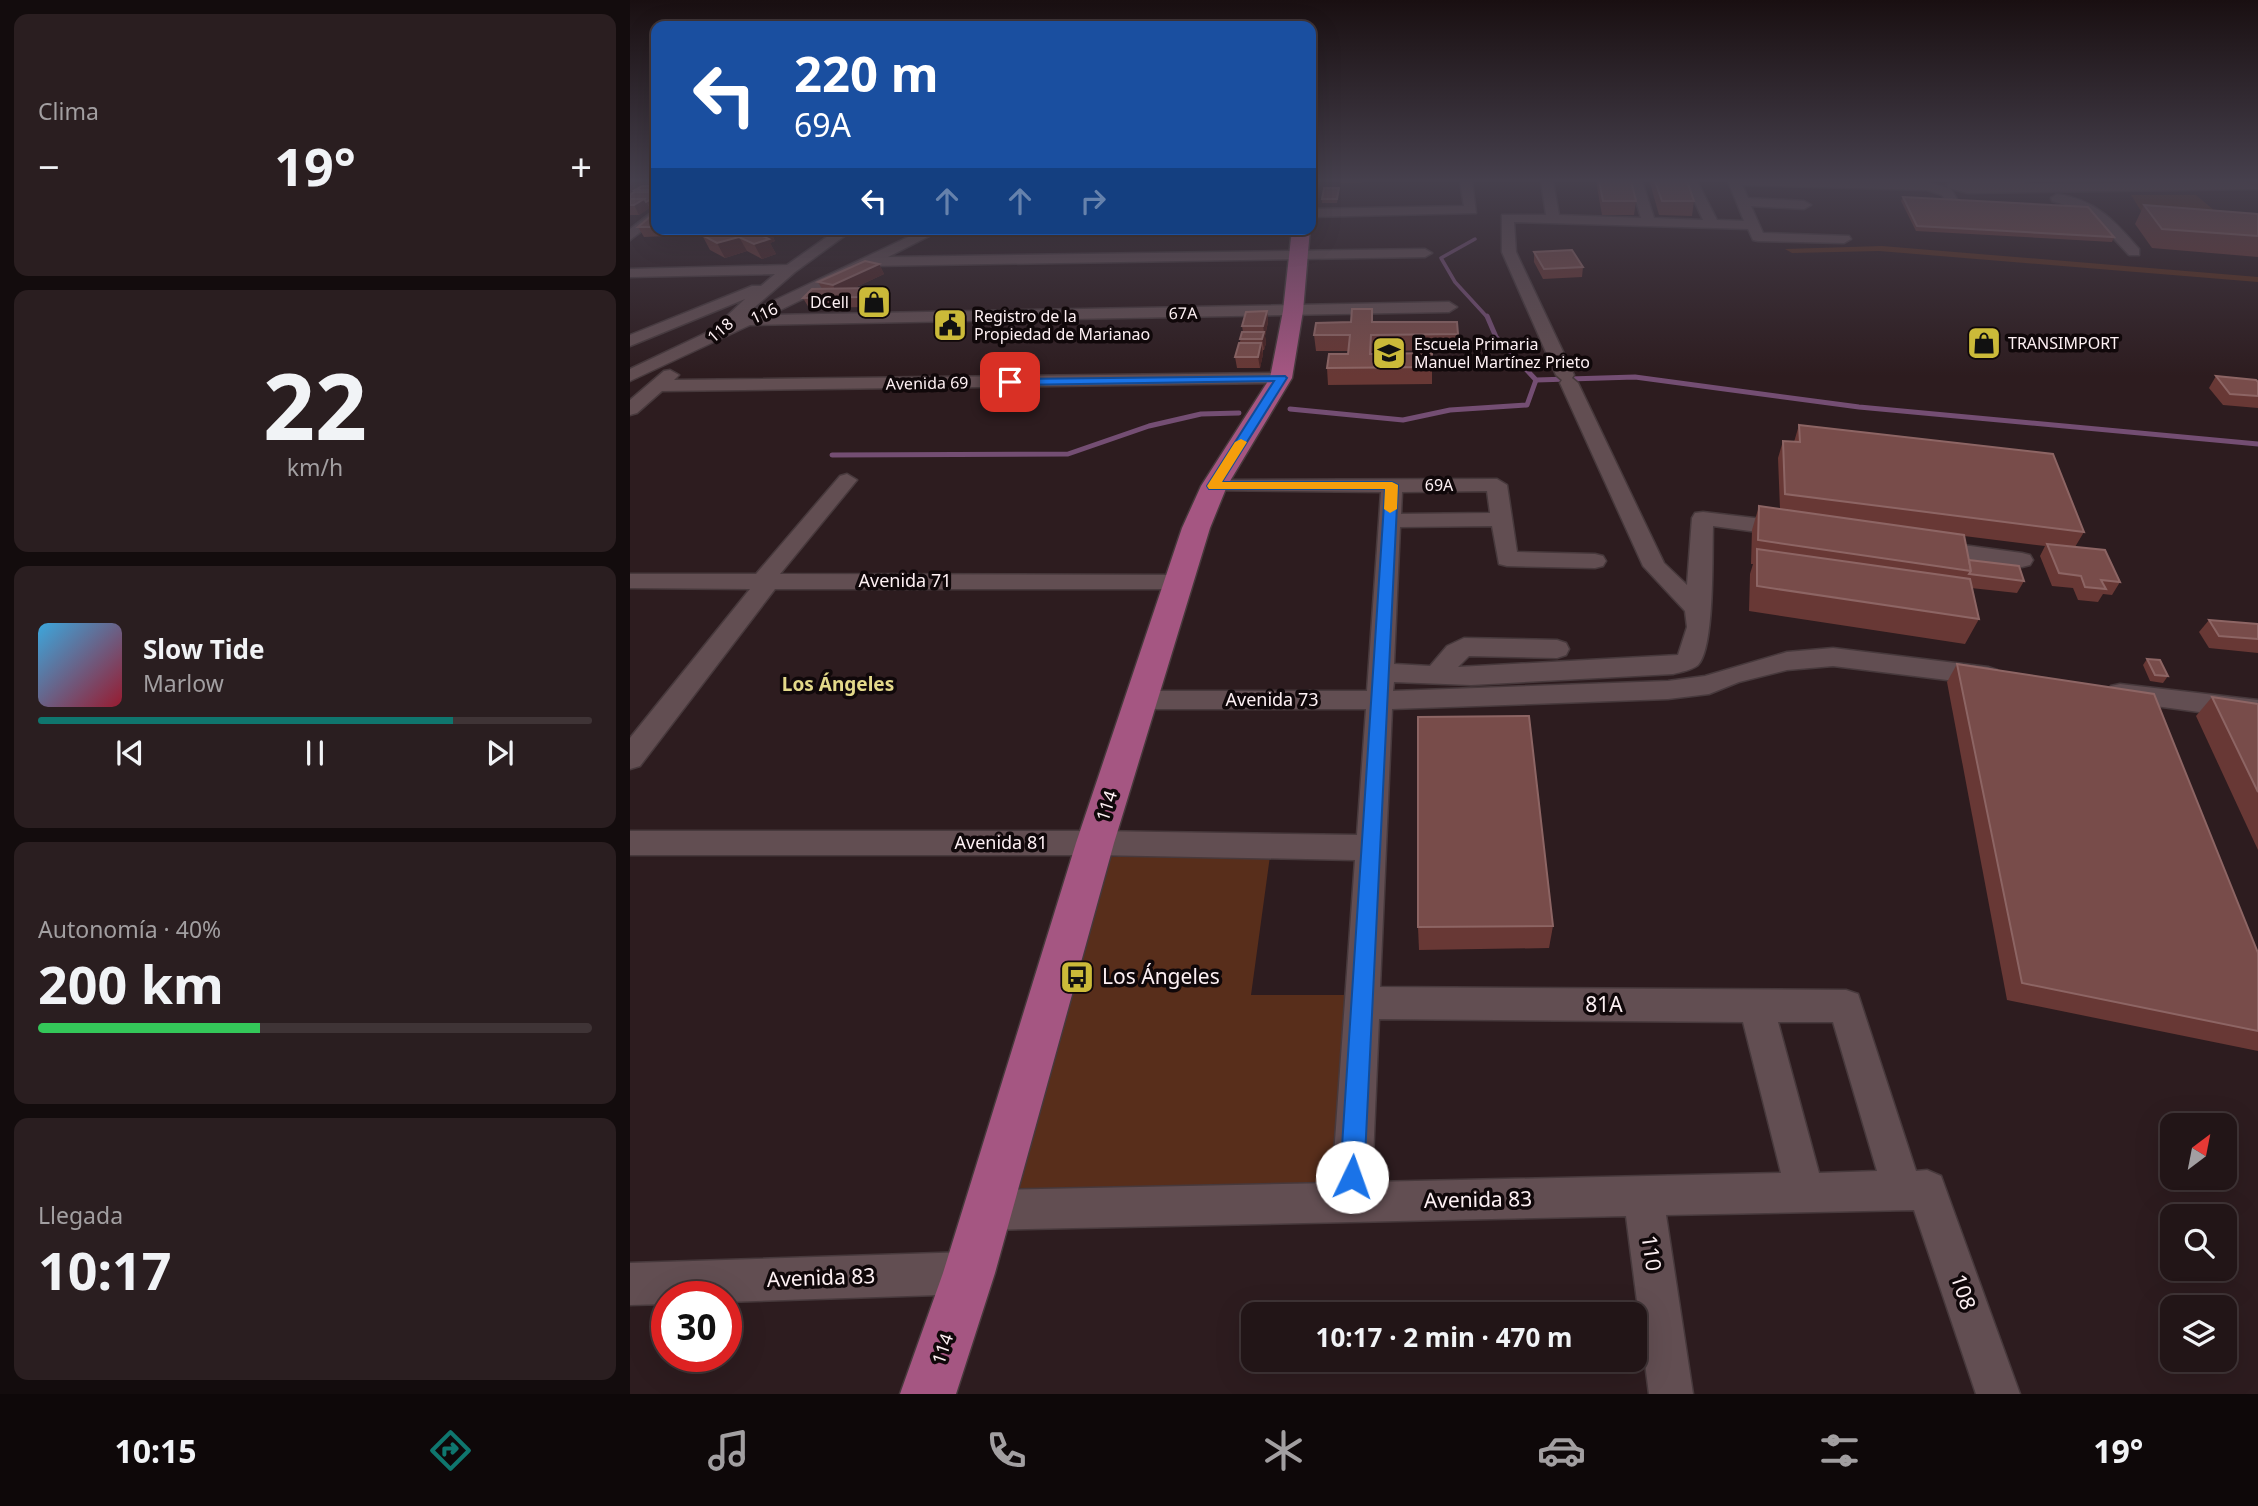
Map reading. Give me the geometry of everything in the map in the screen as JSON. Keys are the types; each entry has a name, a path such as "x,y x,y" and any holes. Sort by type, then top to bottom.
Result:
{"main road":[{"name":"114","path":"928,1394 969,1273 1095,843 1196,528 1214,486 1281,378 1293,311 1300,246"}],"street":[{"name":"118","path":"630,409 784,275 824,246"},
{"name":"116","path":"630,377 903,246"},
{"path":"872,262 1231,246"},
{"path":"1338,246 1424,253"},
{"path":"1509,246 1509,252 1654,566 1696,609"},
{"path":"2128,246 2134,252"},
{"path":"630,273 784,275"},
{"path":"630,341 784,275"},
{"name":"67A","path":"750,320 1449,307"},
{"name":"Avenida 69","path":"630,377 662,382 1281,378"},
{"path":"630,758 766,580 847,480"},
{"path":"1350,1202 1371,848 1388,691 1392,485"},
{"name":"69A","path":"1214,486 1497,485 1502,519"},
{"path":"1388,691 1436,676 1673,665 1687,661 1693,654 1699,627 1696,609 1703,518 1803,531"},
{"path":"1390,521 1502,519 1507,559 1595,561"},
{"path":"1913,546 2022,560"},
{"name":"Avenida 71","path":"630,581 1180,582"},
{"path":"1436,676 1456,652 1464,647 1557,649"},
{"path":"1388,691 1668,690 1709,685 1732,675 1787,661 1833,657 2011,679"},
{"path":"2094,690 2258,710"},
{"name":"Avenida 73","path":"1141,700 1388,691"},
{"name":"Avenida 81","path":"630,843 1095,843 1371,848"},
{"name":"81A","path":"1362,1003 1846,1006"},
{"path":"1756,1006 1805,1192"},
{"name":"108","path":"1846,1006 1914,1190 1998,1394"},
{"name":"Avenida 83","path":"987,1210 1914,1190"},
{"name":"110","path":"1643,1196 1671,1394"},
{"name":"Avenida 83","path":"630,1284 969,1273"}],"shaded area":[{"path":"1883,246 2258,277 2258,282 1879,251 1792,253 1785,249"},
{"path":"1270,856 1251,995 1351,995 1338,1191 1005,1193 1103,857"}],"building":[{"path":"1572,250 1583,267 1544,269 1534,252"},
{"path":"865,261 879,264 833,285 818,282"},
{"path":"869,288 861,297 803,298 812,289"},
{"path":"1352,309 1372,309 1372,322 1457,322 1458,334 1371,335 1370,354 1432,353 1432,367 1327,368 1329,354 1348,354 1350,335 1314,335 1316,323 1351,322"},
{"path":"1267,311 1263,326 1242,326 1246,312"},
{"path":"1242,332 1264,332 1262,339 1240,339"},
{"path":"1239,343 1261,343 1258,357 1235,357"},
{"path":"2216,376 2256,380 2258,396 2230,394"},
{"path":"1799,425 2053,454 2084,532 1785,494 1783,441 1800,442"},
{"path":"1759,506 1964,535 1971,571 1758,540"},
{"path":"2047,544 2105,550 2120,582 2101,580 2106,589 2085,587 2081,576 2059,573"},
{"path":"1757,549 1970,579 1979,619 1757,586"},
{"path":"1969,560 2019,566 2024,581 1969,574"},
{"path":"2209,620 2258,624 2258,639 2219,636"},
{"path":"2147,659 2160,660 2168,676 2155,675"},
{"path":"1957,664 2154,694 2258,953 2258,1031 2022,983"},
{"path":"2212,697 2258,704 2258,792"},
{"path":"1529,716 1553,926 1418,927 1418,717"}],"waterway":[{"path":"1462,246 1441,258 1455,282 1488,318"},
{"path":"1488,318 1496,337 1536,380"},
{"path":"1536,380 1635,377 1859,407 2258,444"},
{"path":"1290,409 1403,420 1450,410 1527,405 1536,380"},
{"path":"832,455 1068,454 1149,426 1201,414 1239,413"}],"slow traffic":[{"path":"1241,442 1214,486 1392,485 1390,509"}],"place":[{"name":"DCell","path":"874,302"},
{"name":"Registro de la Propiedad de Marianao","path":"950,325"},
{"name":"TRANSIMPORT","path":"1984,343"},
{"name":"Escuela Primaria Manuel Martínez Prieto","path":"1389,353"},
{"name":"Los Ángeles","path":"1077,977"}],"district":[{"name":"Los Ángeles","path":"838,684"}],"route":[{"path":"1010,382 1281,378 1214,486 1392,485 1352,1177"}]}
